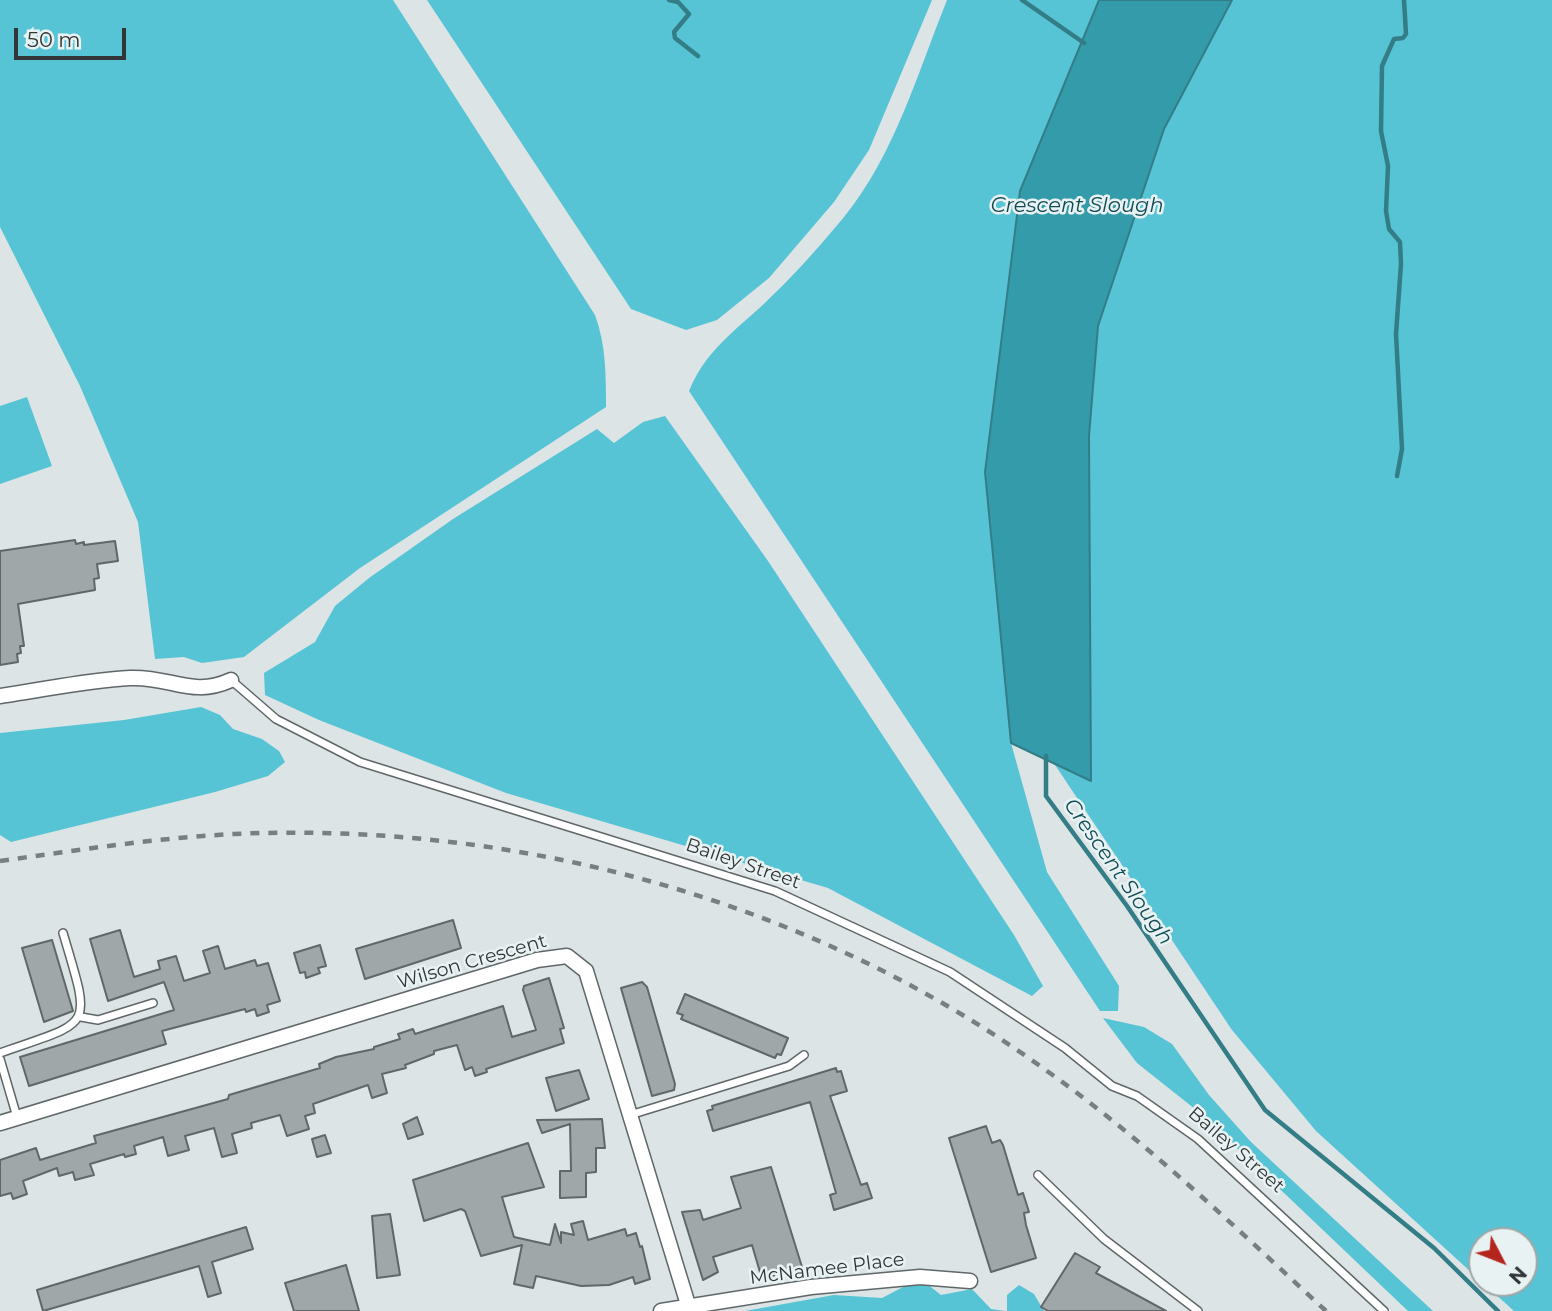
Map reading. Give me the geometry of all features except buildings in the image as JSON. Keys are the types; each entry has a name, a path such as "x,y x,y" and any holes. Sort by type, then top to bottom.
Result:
{"street":[{"name":"Bailey Street","path":"0,696 131,678 164,680 198,690 213,689 231,680"},
{"name":"Wilson Crescent","path":"0,1123 537,960 567,956 586,971 689,1308"},
{"name":"McNamee Place","path":"689,1308 811,1287 920,1276 970,1281"},
{"path":"661,1311 689,1308"}],"lane":[{"name":"Bailey Street","path":"231,680 276,719 360,762 775,891 950,972 1065,1048 1112,1086 1137,1096 1198,1139 1384,1311"},
{"path":"0,1053 68,1029 81,1017 83,1000 64,933"},
{"path":"81,1017 98,1020 153,1003"},
{"path":"630,1115 789,1066 804,1055"},
{"path":"0,1059 17,1118"},
{"path":"1038,1175 1104,1239 1198,1311"}],"shaded area":[{"path":"0,0 393,0 595,315 603,349 606,407 360,568 244,657 202,663 184,657 155,659 138,522 80,386 0,227"},
{"path":"427,0 932,0 869,150 834,202 769,278 717,320 686,330 631,309"},
{"path":"947,0 1099,0 1068,76 1112,0 1552,0 1552,1311 1514,1311 1498,1297 1538,1297 1538,1227 1468,1227 1468,1269 1316,1131 1232,1030 1009,696 1011,743 1047,872 1119,986 1118,1011 1100,1011 689,391 716,349 794,274 844,217 877,167 903,113"},
{"path":"27,397 52,466 0,484 0,406"},
{"path":"665,416 768,561 1014,935 1043,986 1032,996 828,888 506,793 319,720 265,695 264,673 315,642 335,606 369,578 453,519 597,429 614,443 643,422"},
{"path":"201,707 220,715 233,729 262,739 279,751 285,762 268,776 215,792 11,842 0,835 0,733 124,720"},
{"path":"1103,1018 1144,1027 1172,1044 1209,1095 1251,1142 1433,1311 1408,1311 1200,1113 1137,1063"},
{"path":"927,1284 941,1295 972,1289 991,1309 1006,1311 745,1311 834,1295 882,1298 905,1286"},
{"path":"1019,1285 1034,1294 1044,1311 1007,1311 1007,1295"}],"water":[{"name":"Crescent Slough","path":"1099,0 1232,0 1164,129 1098,326 1089,436 1091,781 1011,743 985,472 1020,191"}],"waterway":[{"path":"669,0 678,2 689,14 674,32 675,38 698,56"},
{"path":"1022,0 1084,43"},
{"path":"1397,476 1402,449 1396,334 1400,242 1389,229 1386,211 1388,166 1381,131 1382,66 1394,39 1403,38 1406,34 1404,0"},
{"name":"Crescent Slough","path":"1046,756 1046,796 1127,906 1265,1110 1434,1248 1498,1311"}],"railway":[{"path":"0,861 205,836 342,834 449,842 556,859 661,884 763,918 862,961 957,1012 1047,1071 1155,1156 1326,1311"}]}
